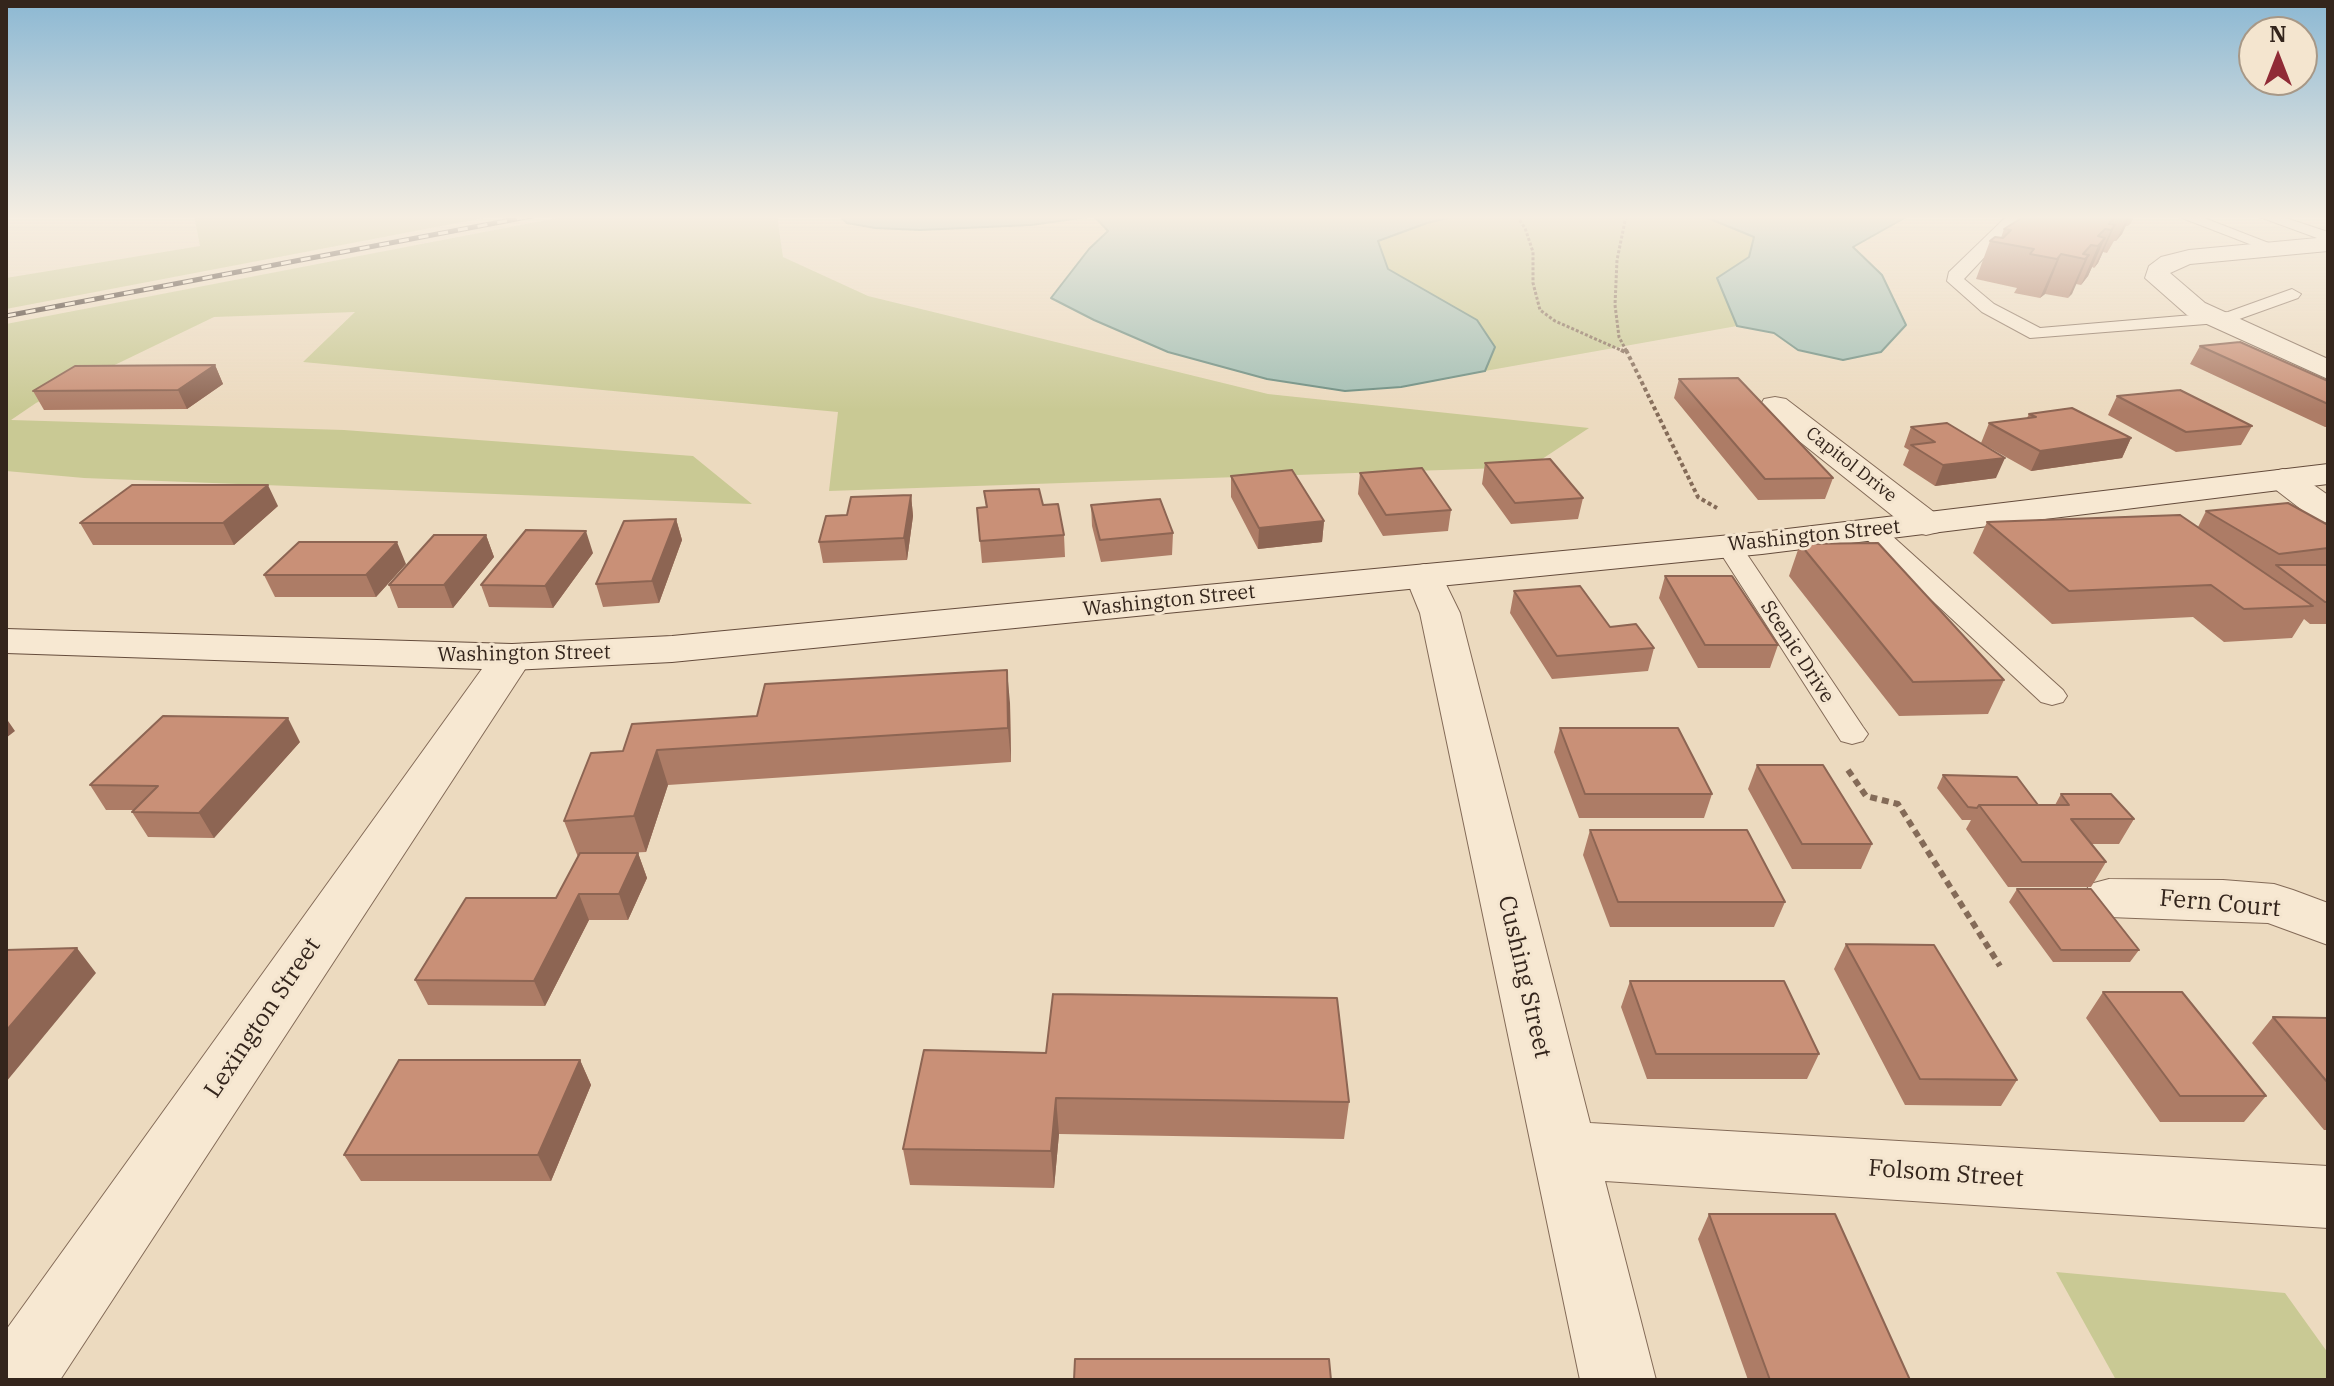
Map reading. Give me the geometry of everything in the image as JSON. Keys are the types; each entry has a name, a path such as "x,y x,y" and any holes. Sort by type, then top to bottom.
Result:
{"street":[{"path":"2161,281 2177,297 2215,319 2328,370"},
{"name":"Capitol Drive","path":"1775,406 1926,524"},
{"name":"Washington Street","path":"6,641 512,657 672,649 1424,576 1736,558 1871,530 2328,474"},
{"path":"2283,479 2328,512"},
{"name":"Cushing Street","path":"1424,576 1440,613 1618,1380"},
{"name":"Lexington Street","path":"16,1380 512,657"},
{"name":"Fern Court","path":"2109,898 2274,904 2328,925"},
{"name":"Folsom Street","path":"1565,1150 2328,1197"}],"lane":[{"path":"1956,281 1974,298 2037,334 2231,317 2292,294"},
{"path":"1871,530 2052,696"},
{"name":"Scenic Drive","path":"1736,558 1852,734"}],"path":[{"path":"1533,281 1540,310 1555,321 1625,352"},
{"path":"1617,281 1615,305 1619,337 1698,497"},
{"path":"1852,734 1837,753 1866,796 1898,804 2000,966"}],"green space":[{"path":"6,281 155,281 6,309"},
{"path":"231,281 835,281 868,296 1268,394 1589,428 1530,467 829,491 838,412 303,362 355,312 214,317 36,403 11,420 344,430 693,456 752,504 84,478 6,471 6,324"},
{"path":"1408,281 1718,281 1737,326 1485,371 1495,347 1477,320"},
{"path":"2056,1272 2285,1293 2328,1353 2328,1380 2116,1380"}],"shaded area":[{"path":"1064,281 1408,281 1477,320 1495,347 1485,371 1401,387 1345,391 1267,379 1168,352 1051,298"},
{"path":"1718,281 1885,281 1906,325 1881,352 1843,360 1798,350 1774,333 1737,326"}],"building":[{"path":"2240,342 2328,381 2328,404 2200,346"},
{"path":"215,365 178,390 33,391 75,366"},
{"path":"1738,378 1833,478 1765,479 1679,379"},
{"path":"2180,390 2252,426 2186,432 2117,396"},
{"path":"2072,408 2131,438 2040,451 1989,423 2036,417 2029,414"},
{"path":"1947,423 2005,458 1943,465 1911,445 1935,442 1911,427"},
{"path":"1550,459 1583,498 1515,503 1485,463"},
{"path":"1422,468 1451,510 1386,515 1360,473"},
{"path":"1292,470 1324,521 1259,528 1231,476"},
{"path":"132,485 268,485 223,523 80,523"},
{"path":"1039,489 1043,505 1058,504 1064,535 980,541 977,508 987,507 984,491"},
{"path":"911,495 904,538 819,542 826,516 847,515 851,497"},
{"path":"1160,499 1173,533 1100,540 1091,505"},
{"path":"2288,503 2328,525 2328,548 2279,554 2206,511"},
{"path":"2180,515 2313,606 2244,609 2211,585 2069,591 1987,522"},
{"path":"676,519 652,581 596,584 624,521"},
{"path":"526,530 586,531 545,586 481,585"},
{"path":"434,535 486,535 444,585 389,585"},
{"path":"299,542 397,542 366,575 264,575"},
{"path":"1878,543 2004,680 1913,682 1800,544"},
{"path":"2276,565 2328,565 2328,602 2325,602"},
{"path":"1665,576 1732,576 1778,645 1705,645"},
{"path":"1580,586 1610,627 1636,624 1654,648 1557,656 1514,591"},
{"path":"1007,670 1008,728 657,750 634,816 564,821 591,753 623,751 632,724 757,716 765,684"},
{"path":"163,716 288,718 199,813 132,812 158,786 90,785"},
{"path":"1560,728 1678,728 1712,794 1585,794"},
{"path":"1757,765 1823,765 1872,844 1802,844"},
{"path":"1943,775 2017,777 2038,805 1968,807"},
{"path":"2061,794 2111,794 2134,819 2071,819 2106,862 2022,862 1979,805 2069,805"},
{"path":"1590,830 1747,830 1785,902 1618,902"},
{"path":"580,853 638,853 619,894 579,894 534,981 415,980 466,898 556,898"},
{"path":"2017,889 2091,889 2139,950 2061,950"},
{"path":"1846,944 1934,945 2017,1080 1920,1079"},
{"path":"77,948 6,1031 6,950"},
{"path":"1630,981 1784,981 1819,1054 1656,1054"},
{"path":"2103,992 2182,992 2266,1096 2180,1096"},
{"path":"1053,994 1337,998 1349,1102 1056,1098 1051,1151 903,1149 924,1050 1046,1053"},
{"path":"2273,1017 2328,1018 2328,1083"},
{"path":"399,1060 580,1060 538,1155 344,1155"},
{"path":"1709,1214 1835,1214 1910,1380 1770,1380"},
{"path":"1075,1359 1329,1359 1331,1380 1074,1380"}],"railway":[{"path":"6,316 192,281"}]}
